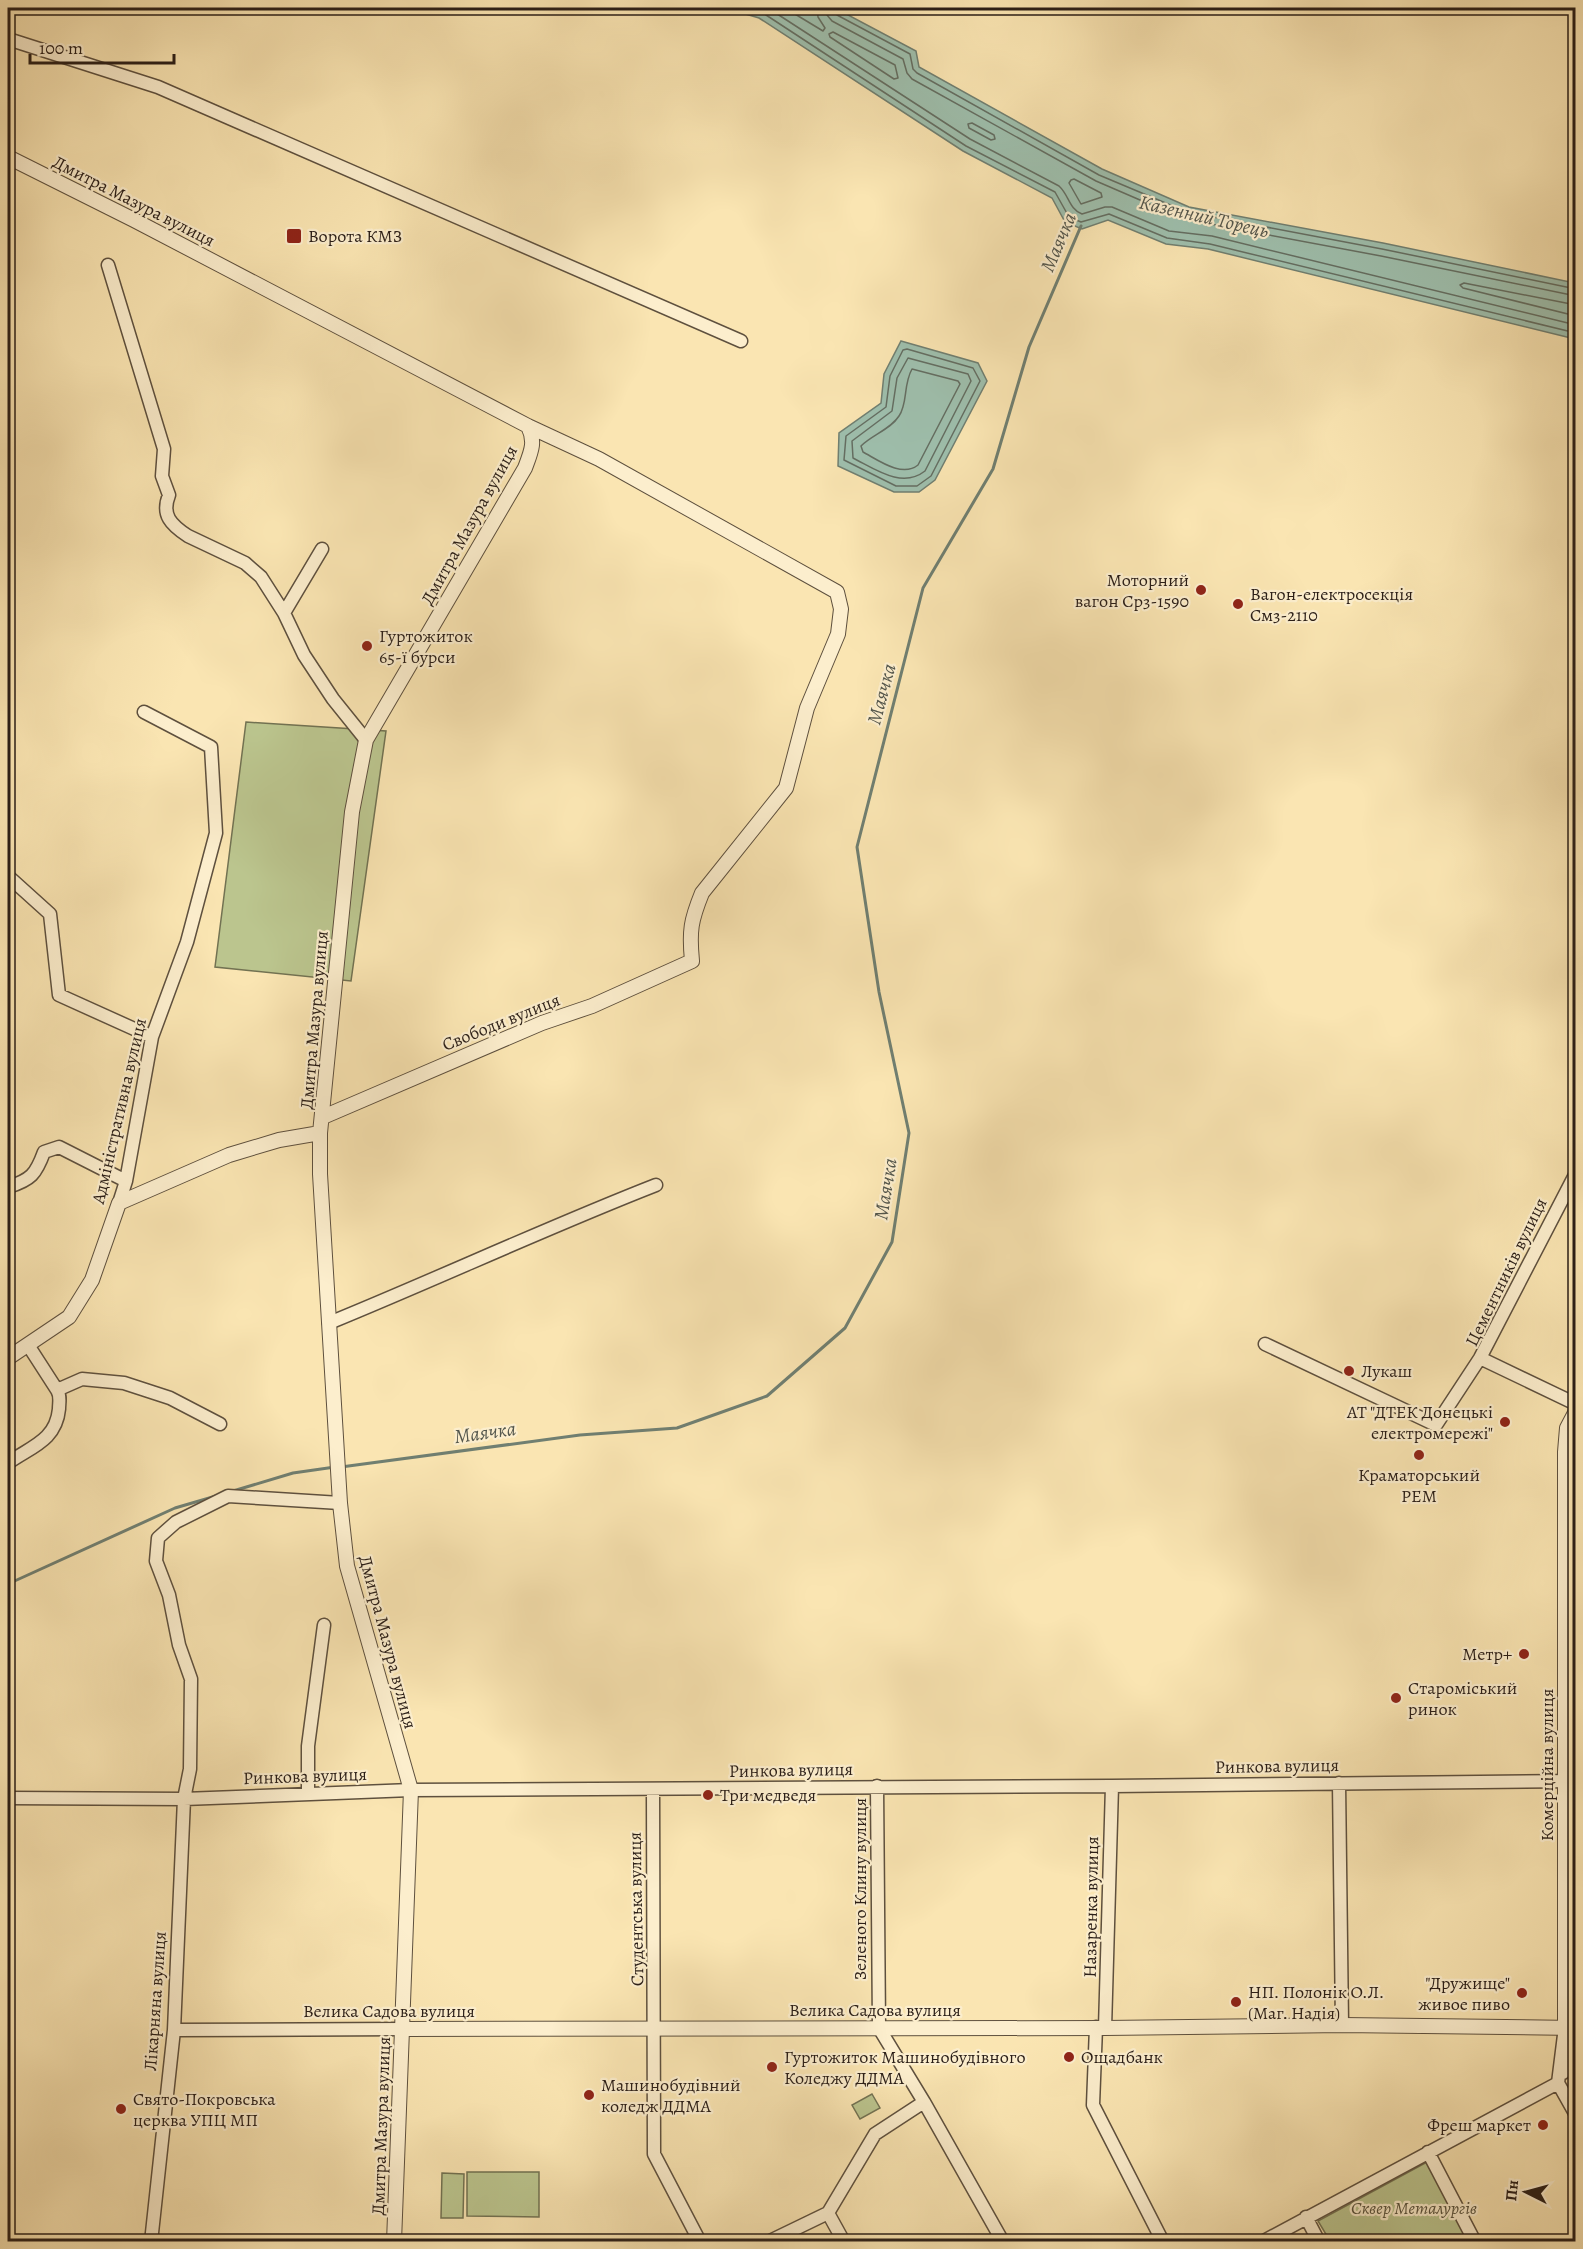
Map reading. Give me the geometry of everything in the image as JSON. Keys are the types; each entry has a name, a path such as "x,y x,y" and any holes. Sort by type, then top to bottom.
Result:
{"street":[{"path":"8,39 158,87 741,341"},
{"name":"Дмитра Мазура вулиця","path":"8,157 134,220 528,426 533,436 534,447 525,468 366,740 352,812 320,1133 320,1174 346,1566 411,1790 394,2241"},
{"path":"108,265 164,448 162,476 169,495 165,513 182,532 245,563 261,577 284,613 304,655 333,699 366,740"},
{"name":"Свободи вулиця","path":"323,1117 542,1023 592,1006 692,961 689,935 702,893 786,788 807,708 838,634 842,609 837,592 608,464 528,426"},
{"path":"284,613 322,549"},
{"name":"Адміністративна вулиця","path":"8,1358 69,1317 92,1280 126,1181 152,1037 187,942 216,833 211,747 144,712"},
{"path":"9,877 50,914 59,995 152,1037"},
{"path":"119,1203 229,1155 279,1140 320,1133"},
{"path":"8,1187 19,1184 36,1173 44,1152 58,1147 126,1181"},
{"name":"Цементників вулиця","path":"1575,1173 1480,1358 1575,1404"},
{"path":"329,1323 564,1221 656,1185"},
{"path":"1265,1344 1436,1425 1480,1358"},
{"path":"8,1463 50,1436 58,1416 60,1394 28,1345"},
{"path":"57,1390 82,1379 124,1383 170,1398 220,1424"},
{"name":"Комерційна вулиця","path":"1558,2082 1570,2028 1571,1781 1565,1452 1567,1428 1575,1411"},
{"name":"Лікарняна вулиця","path":"151,2241 174,2030 184,1798 190,1769 190,1679 179,1645 170,1595 156,1561 158,1538 176,1522 228,1496 340,1497"},
{"path":"309,1793 308,1746 324,1625"},
{"name":"Ринкова вулиця","path":"8,1798 184,1798 411,1790 1571,1781"},
{"path":"1339,1783 1342,2025"},
{"name":"Зеленого Клину вулиця","path":"877,1786 879,2028"},
{"name":"Назаренка вулиця","path":"1112,1786 1101,2028 1093,2105 1163,2241"},
{"name":"Студентська вулиця","path":"653,1789 654,2154 700,2241"},
{"name":"Велика Садова вулиця","path":"174,2030 1101,2028 1342,2025 1570,2028"},
{"path":"879,2028 1003,2241"},
{"path":"1262,2241 1558,2082 1575,2048"},
{"path":"1558,2082 1575,2115"},
{"path":"768,2241 828,2213 876,2134 924,2102"},
{"path":"1428,2152 1475,2241"},
{"path":"828,2213 844,2241"},
{"path":"1306,2217 1319,2241"}],"green space":[{"path":"246,722 386,731 351,981 215,967"},
{"path":"872,2094 880,2108 860,2119 852,2105"},
{"name":"Сквер Металургів","path":"1427,2162 1469,2241 1330,2241 1318,2221"},
{"path":"467,2172 539,2172 539,2217 467,2216"},
{"path":"442,2173 464,2174 463,2218 441,2218"}],"water":[{"name":"Казенний Торець","path":"725,8 835,8 916,51 919,67 1102,169 1189,207 1383,243 1575,283 1575,339 1208,249 1166,244 1108,220 1082,229 1065,222 1052,198 963,151 759,18"},
{"path":"901,341 978,363 987,381 935,480 919,492 894,492 838,466 839,433 881,403 884,374"}],"waterway":[{"name":"Маячка","path":"341,1467 580,1435 677,1428 767,1396 845,1328 892,1242 909,1133 879,992 857,847 923,588 993,469 1029,347 1081,226"},
{"name":"Маячка","path":"233,1491 293,1473 335,1467"},
{"name":"Маячка","path":"8,1584 175,1508 216,1496"}],"place":[{"name":"Ворота КМЗ","path":"294,236"},
{"name":"Моторний вагон Ср3-1590","path":"1201,590"},
{"name":"Вагон-електросекція См3-2110","path":"1238,604"},
{"name":"Гуртожиток 65-ї бурси","path":"367,646"},
{"name":"Лукаш","path":"1349,1371"},
{"name":"АТ \"ДТЕК Донецькі електромережі\"","path":"1505,1422"},
{"name":"Краматорський РЕМ","path":"1419,1455"},
{"name":"Метр+","path":"1524,1654"},
{"name":"Староміський ринок","path":"1396,1698"},
{"name":"Три медведя","path":"708,1795"},
{"name":"\"Дружище\" живое пиво","path":"1522,1993"},
{"name":"НП. Полонік О.Л. (Маг. Надія)","path":"1236,2002"},
{"name":"Ощадбанк","path":"1069,2057"},
{"name":"Гуртожиток Машинобудівного Коледжу ДДМА","path":"772,2067"},
{"name":"Машинобудівний коледж ДДМА","path":"589,2095"},
{"name":"Свято-Покровська церква УПЦ МП","path":"121,2109"},
{"name":"Фреш маркет","path":"1543,2125"}]}
